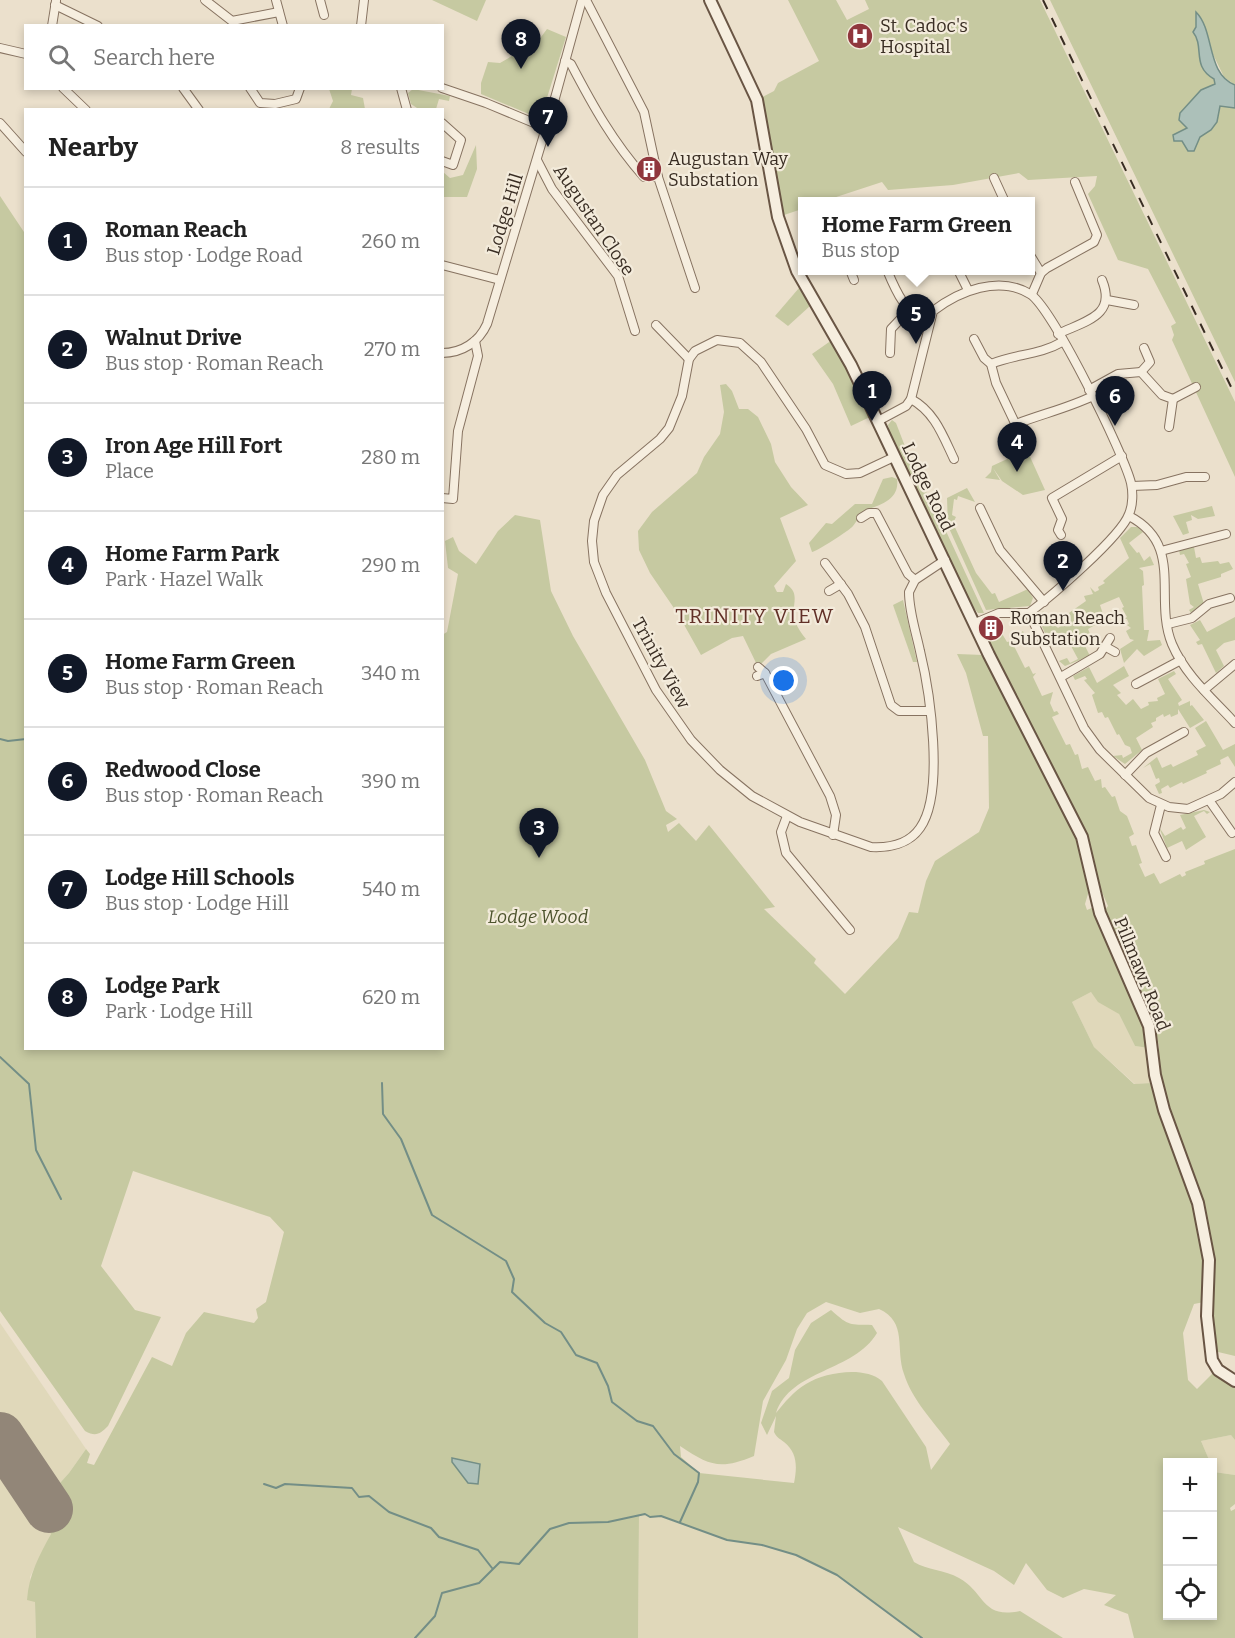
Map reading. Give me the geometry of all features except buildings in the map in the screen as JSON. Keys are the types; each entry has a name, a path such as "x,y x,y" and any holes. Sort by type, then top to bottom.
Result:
{"street":[{"path":"205,0 232,21 279,12"},
{"path":"276,0 282,24"},
{"path":"320,0 324,15"},
{"path":"361,24 364,0"},
{"path":"584,0 644,112 658,177 695,288"},
{"name":"Lodge Hill","path":"475,342 483,332 500,280 584,0"},
{"name":"Lodge Road","path":"710,0 757,100 778,217 798,270"},
{"path":"52,24 56,3 94,24"},
{"path":"0,48 24,54"},
{"path":"565,61 571,64 600,122 634,166 644,177 658,177"},
{"path":"444,89 546,128"},
{"path":"65,90 84,108"},
{"path":"184,90 198,108"},
{"path":"251,90 261,103 275,104 296,99 299,90"},
{"path":"402,90 406,108"},
{"path":"0,123 24,150"},
{"path":"444,125 461,140 453,165 444,162"},
{"name":"Augustan Close","path":"537,160 552,189 618,276 635,331"},
{"path":"994,178 1003,197"},
{"path":"1032,294 1041,273 1054,263 1094,242 1097,235 1075,182"},
{"path":"1035,263 1041,273"},
{"path":"444,266 500,280"},
{"name":"Lodge Road","path":"801,275 851,365 975,623"},
{"path":"852,275 854,280"},
{"path":"889,275 901,302 909,310 930,321"},
{"path":"960,275 968,290"},
{"path":"1058,334 1100,313 1107,300 1102,280"},
{"path":"878,421 906,406 911,399 935,309 968,290 1009,287 1032,294 1058,334 1091,393 1122,456 1132,486 1129,516 1121,528 1044,602 1029,613 999,613 975,623"},
{"path":"1107,300 1134,305"},
{"path":"890,353 891,329 909,310"},
{"path":"656,325 690,359 695,351 717,340 740,343 750,349 800,420 825,465 846,474 860,473 894,457"},
{"path":"974,339 984,358 991,364 996,383 1024,442"},
{"path":"444,353 457,351 475,342 478,356 458,431 453,499 444,498"},
{"path":"991,364 1004,358 1044,352 1062,342"},
{"path":"1016,424 1039,414 1058,411 1091,393 1118,374 1141,372 1150,362 1144,348"},
{"name":"Trinity View","path":"690,359 682,396 669,428 660,439 616,475 603,495 594,521 592,541 594,562 629,640 673,717 720,770 752,796 786,816 871,847 885,848 901,843 919,830 926,819 931,800 933,743 921,652 909,604 909,592 915,580"},
{"path":"1141,372 1161,394 1173,399"},
{"path":"1173,399 1196,387"},
{"path":"911,399 924,406 938,425 954,459"},
{"path":"1169,427 1173,399"},
{"path":"1061,535 1058,530 1062,519 1052,498 1122,456"},
{"path":"1132,486 1157,485 1186,477 1205,477"},
{"path":"980,508 1000,550 1044,602"},
{"path":"861,518 869,513 876,513 908,574 915,580 945,560"},
{"path":"1129,516 1151,531 1161,551 1168,624 1172,642 1181,660 1188,673 1235,723"},
{"path":"1161,551 1226,534"},
{"path":"882,545 892,542"},
{"path":"825,563 841,584 865,627 891,705 899,711 930,711"},
{"path":"829,591 841,584"},
{"path":"1168,624 1192,618 1209,604 1230,598"},
{"path":"1029,613 1084,728 1100,750 1149,798 1161,805 1188,808 1209,800 1230,788 1235,782"},
{"name":"Pillmawr Road","path":"975,623 1082,837 1100,913 1149,1026 1155,1075 1171,1133 1198,1203 1210,1276 1207,1316 1212,1360 1218,1370 1235,1381"},
{"path":"1061,677 1100,654 1110,638"},
{"path":"1106,646 1115,652"},
{"path":"1137,684 1181,660"},
{"path":"1204,690 1235,664"},
{"path":"759,667 761,675 830,796 836,815 833,834"},
{"path":"1125,775 1146,753 1184,732"},
{"path":"1209,800 1232,833"},
{"path":"1161,805 1154,833 1161,855"},
{"path":"786,816 781,832 786,853 850,930"}],"shaded area":[{"path":"1091,992 1119,1014 1135,1046 1149,1048 1151,1083 1135,1084 1094,1047 1072,1002"},
{"path":"0,1323 86,1449 51,1493 0,1421"},
{"path":"1231,1435 1235,1440 1235,1475 1217,1472 1217,1458 1208,1458 1201,1441"},
{"path":"0,1459 51,1534 30,1577 35,1602 36,1638 0,1638"},
{"path":"645,1514 650,1517 661,1516 727,1540 762,1545 796,1555 837,1575 922,1638 638,1638 639,1516"}],"green space":[{"path":"432,0 486,0 477,21"},
{"path":"788,0 836,0 847,20 869,9 865,0 1040,0 1235,402 1235,477 1172,340 1174,335 1171,326 1176,323 1148,269 1118,260 1088,194 1095,186 1097,176 1028,180 1019,173 953,185 888,190 882,182 836,197 798,197 798,210 778,217 757,100 774,91 778,83 819,61"},
{"path":"1050,0 1235,0 1235,85 1224,77 1208,44 1204,47 1235,95 1235,382"},
{"path":"547,29 566,37 541,117 481,94 481,83 488,62 500,63 538,41"},
{"path":"329,90 352,90 351,95 363,98 365,108 330,108 333,101"},
{"path":"412,90 418,90 450,96 449,101 439,99 436,108 417,108 411,104 408,93"},
{"path":"476,145 477,169 467,197 444,197 444,173 450,178 463,175"},
{"name":"Lodge Wood","path":"0,196 24,232 24,1050 444,1050 444,634 447,632 458,574 448,568 445,541 453,537 459,551 476,564 498,531 515,515 540,520 551,591 573,636 645,760 666,811 677,819 666,825 668,832 679,823 696,841 709,825 775,907 764,909 816,959 814,963 845,994 898,938 909,912 918,913 926,881 935,861 979,832 989,808 988,736 983,736 966,673 957,654 983,655 1012,704 1050,788 1080,842 1090,887 1085,904 1087,910 1094,907 1145,1028 1149,1048 1135,1046 1119,1014 1098,1002 1091,992 1072,1002 1094,1047 1134,1084 1151,1083 1195,1208 1205,1265 1204,1302 1194,1304 1183,1333 1188,1380 1197,1389 1213,1373 1235,1386 1235,1440 1231,1435 1201,1441 1208,1458 1163,1458 1163,1620 1217,1620 1217,1472 1235,1475 1235,1504 1230,1508 1231,1511 1235,1509 1235,1638 1134,1638 1128,1614 1104,1605 1116,1595 1084,1589 1063,1598 1047,1590 1026,1563 1014,1585 994,1571 898,1527 914,1562 959,1578 991,1608 1007,1612 1020,1611 1063,1638 922,1638 837,1575 796,1555 762,1545 727,1540 661,1516 650,1517 645,1514 639,1516 638,1638 36,1638 35,1602 27,1600 28,1591 35,1566 51,1534 0,1459 0,1421 51,1493 86,1449 90,1454 87,1463 94,1465 152,1357 172,1366 186,1333 204,1312 254,1323 258,1318 256,1309 266,1302 284,1232 270,1217 133,1171 101,1266 135,1310 161,1317 108,1426 98,1434 85,1431 0,1311","holes":["826,1302 860,1313 879,1309 888,1314 897,1329 902,1365 908,1384 918,1402 950,1444 931,1470 926,1447 882,1381 874,1376 855,1372 824,1376 797,1390 776,1413 784,1399 795,1387 854,1356 867,1346 877,1333 872,1325 850,1324 831,1310 811,1323 795,1350 789,1378 772,1391 761,1423 767,1435 776,1416 774,1432 789,1446 794,1456 796,1466 794,1483 699,1473 681,1457 680,1446 699,1458 715,1464 732,1463 754,1456 763,1401 786,1360 797,1329 807,1313"]},
{"path":"799,288 810,306 788,326 775,316"},
{"path":"832,340 870,417 851,426 833,384 812,354"},
{"path":"726,384 732,391 739,409 748,409 758,417 771,444 775,462 791,487 808,505 780,518 796,561 774,586 777,592 783,592 786,584 791,588 795,596 795,621 806,639 771,654 758,667 743,636 732,638 701,655 678,614 650,573 639,550 638,531 652,512 697,473 704,457 720,434 724,412 720,385"},
{"path":"892,420 896,423 918,480 932,501 984,613 978,613 973,607 891,438 888,425"},
{"path":"1027,450 1045,490 1023,495 1002,481 993,468 1000,480 985,478 991,472 992,466"},
{"path":"892,477 897,479 897,486 892,497 883,504 866,510 851,528 812,552 809,543 826,523 832,524 855,504 872,504 883,479"},
{"path":"967,488 975,502 958,496 957,500 954,499 952,515 956,517 953,523 976,573 992,594 995,593 999,602 1028,589 1033,598 1030,606 986,610 948,526 947,498"},
{"path":"1212,506 1215,516 1198,519 1191,515 1192,520 1186,522 1189,533 1183,535 1173,516"},
{"path":"1131,527 1138,527 1143,532 1129,543 1137,553 1139,552 1144,561 1150,556 1154,565 1139,568 1143,571 1144,630 1149,630 1147,641 1160,640 1162,645 1144,656 1137,649 1124,663 1120,649 1134,640 1130,639 1126,631 1131,628 1127,625 1129,624 1127,619 1124,619 1127,617 1119,597 1100,605 1104,617 1095,619 1095,625 1088,629 1090,634 1080,636 1090,656 1065,666 1059,661 1067,658 1070,663 1078,659 1064,633 1049,642 1039,620 1043,611 1050,624 1053,623 1058,628 1061,626 1059,620 1086,601 1084,596 1093,594 1090,587 1095,592 1099,590 1098,587 1105,583 1103,581 1129,558 1120,538"},
{"path":"1194,547 1196,558 1200,557 1202,563 1229,562 1233,569 1221,574 1221,577 1198,584 1204,604 1191,613 1189,610 1194,607 1190,604 1186,579 1191,577 1186,564 1189,563 1184,554 1180,555 1179,550"},
{"path":"903,600 917,662 913,662 893,605"},
{"path":"1235,617 1235,640 1224,643 1216,650 1224,666 1216,673 1202,644 1198,645 1196,642 1200,640 1190,625 1200,620 1207,632"},
{"path":"998,627 1007,642 1017,640 1017,636 1023,631 1027,640 1014,646 1025,668 1029,666 1033,674 1036,673 1033,677 1042,696 1053,692 1050,703 1054,712 1057,711 1059,714 1052,717 1066,745 1070,744 1075,755 1078,754 1082,769 1088,767 1095,781 1101,779 1102,788 1105,787 1112,797 1115,796 1120,811 1127,816 1134,834 1129,837 1132,846 1136,845 1142,863 1139,864 1145,877 1154,873 1160,884 1180,874 1182,877 1186,875 1185,872 1205,864 1204,861 1235,849 1235,1356 1214,1351 1216,1336 1210,1320 1215,1259 1167,1105 1158,1065 1159,1047 1155,1025 1104,911 1108,906 1043,756 986,634"},
{"path":"1124,666 1129,676 1113,685 1121,693 1117,695 1126,705 1133,699 1141,709 1149,705 1148,702 1158,701 1157,698 1165,694 1158,679 1174,671 1176,674 1168,679 1182,700 1178,703 1179,706 1190,701 1190,706 1192,705 1204,720 1190,728 1178,709 1178,714 1171,717 1170,714 1164,717 1163,714 1151,723 1153,727 1136,738 1142,750 1125,764 1113,756 1122,755 1123,758 1132,753 1130,747 1125,745 1119,734 1117,735 1108,717 1105,718 1102,712 1098,713 1092,695 1095,693 1084,680 1087,679 1085,676 1075,680 1073,676 1089,667 1097,683"},
{"path":"1206,721 1223,750 1235,744 1235,767 1228,756 1220,760 1221,764 1206,771 1207,773 1170,788 1168,785 1161,789 1162,793 1159,794 1155,785 1160,782 1159,778 1156,779 1150,764 1143,768 1157,757 1162,768 1171,764 1173,767 1198,755 1196,751 1206,746 1195,728"},
{"path":"1204,810 1210,812 1207,814 1204,811 1194,816 1206,837 1186,850 1182,841 1167,848 1159,827 1165,836 1181,827 1183,830 1186,828 1180,815"}],"water":[{"path":"1196,12 1206,30 1219,72 1235,85 1235,108 1220,106 1217,122 1211,130 1200,137 1194,151 1188,151 1182,141 1174,141 1173,135 1187,128 1179,120 1180,113 1201,90 1215,84 1214,79 1207,74 1200,62 1198,44 1193,32 1196,27"},
{"path":"452,1458 480,1464 478,1484 468,1483 452,1462"}],"waterway":[{"path":"0,739 8,741 24,739"},
{"path":"0,1057 29,1084 36,1150 61,1199"},
{"path":"382,1083 383,1114 401,1139 432,1215 506,1261 514,1279 512,1292 545,1323 561,1332 576,1355 597,1363 608,1386 612,1402 637,1421 653,1426 674,1454 699,1473 698,1482 680,1522"},
{"path":"264,1484 276,1488 285,1484 352,1488 359,1497 369,1496 389,1512 431,1528 439,1537 478,1550 492,1568"},
{"path":"415,1638 435,1616 442,1593 479,1583 500,1562 519,1564 550,1529 569,1523 608,1522 645,1514 650,1517 661,1516 727,1540 762,1545 796,1555 837,1575 922,1638"}],"runway":[{"path":"0,1436 49,1509"}],"railway":[{"path":"1043,0 1235,395"}],"place":[{"name":"St. Cadoc's Hospital","path":"860,36"},
{"name":"Lodge Park","path":"521,69"},
{"name":"Lodge Hill Schools","path":"548,147"},
{"name":"Augustan Way Substation","path":"649,169"},
{"name":"Home Farm Green","path":"916,344"},
{"name":"Roman Reach","path":"872,421"},
{"name":"Redwood Close","path":"1115,426"},
{"name":"Home Farm Park","path":"1017,472"},
{"name":"Walnut Drive","path":"1063,591"},
{"name":"Roman Reach Substation","path":"991,628"},
{"name":"Iron Age Hill Fort","path":"539,858"}],"district":[{"name":"TRINITY VIEW","path":"755,616"}]}
